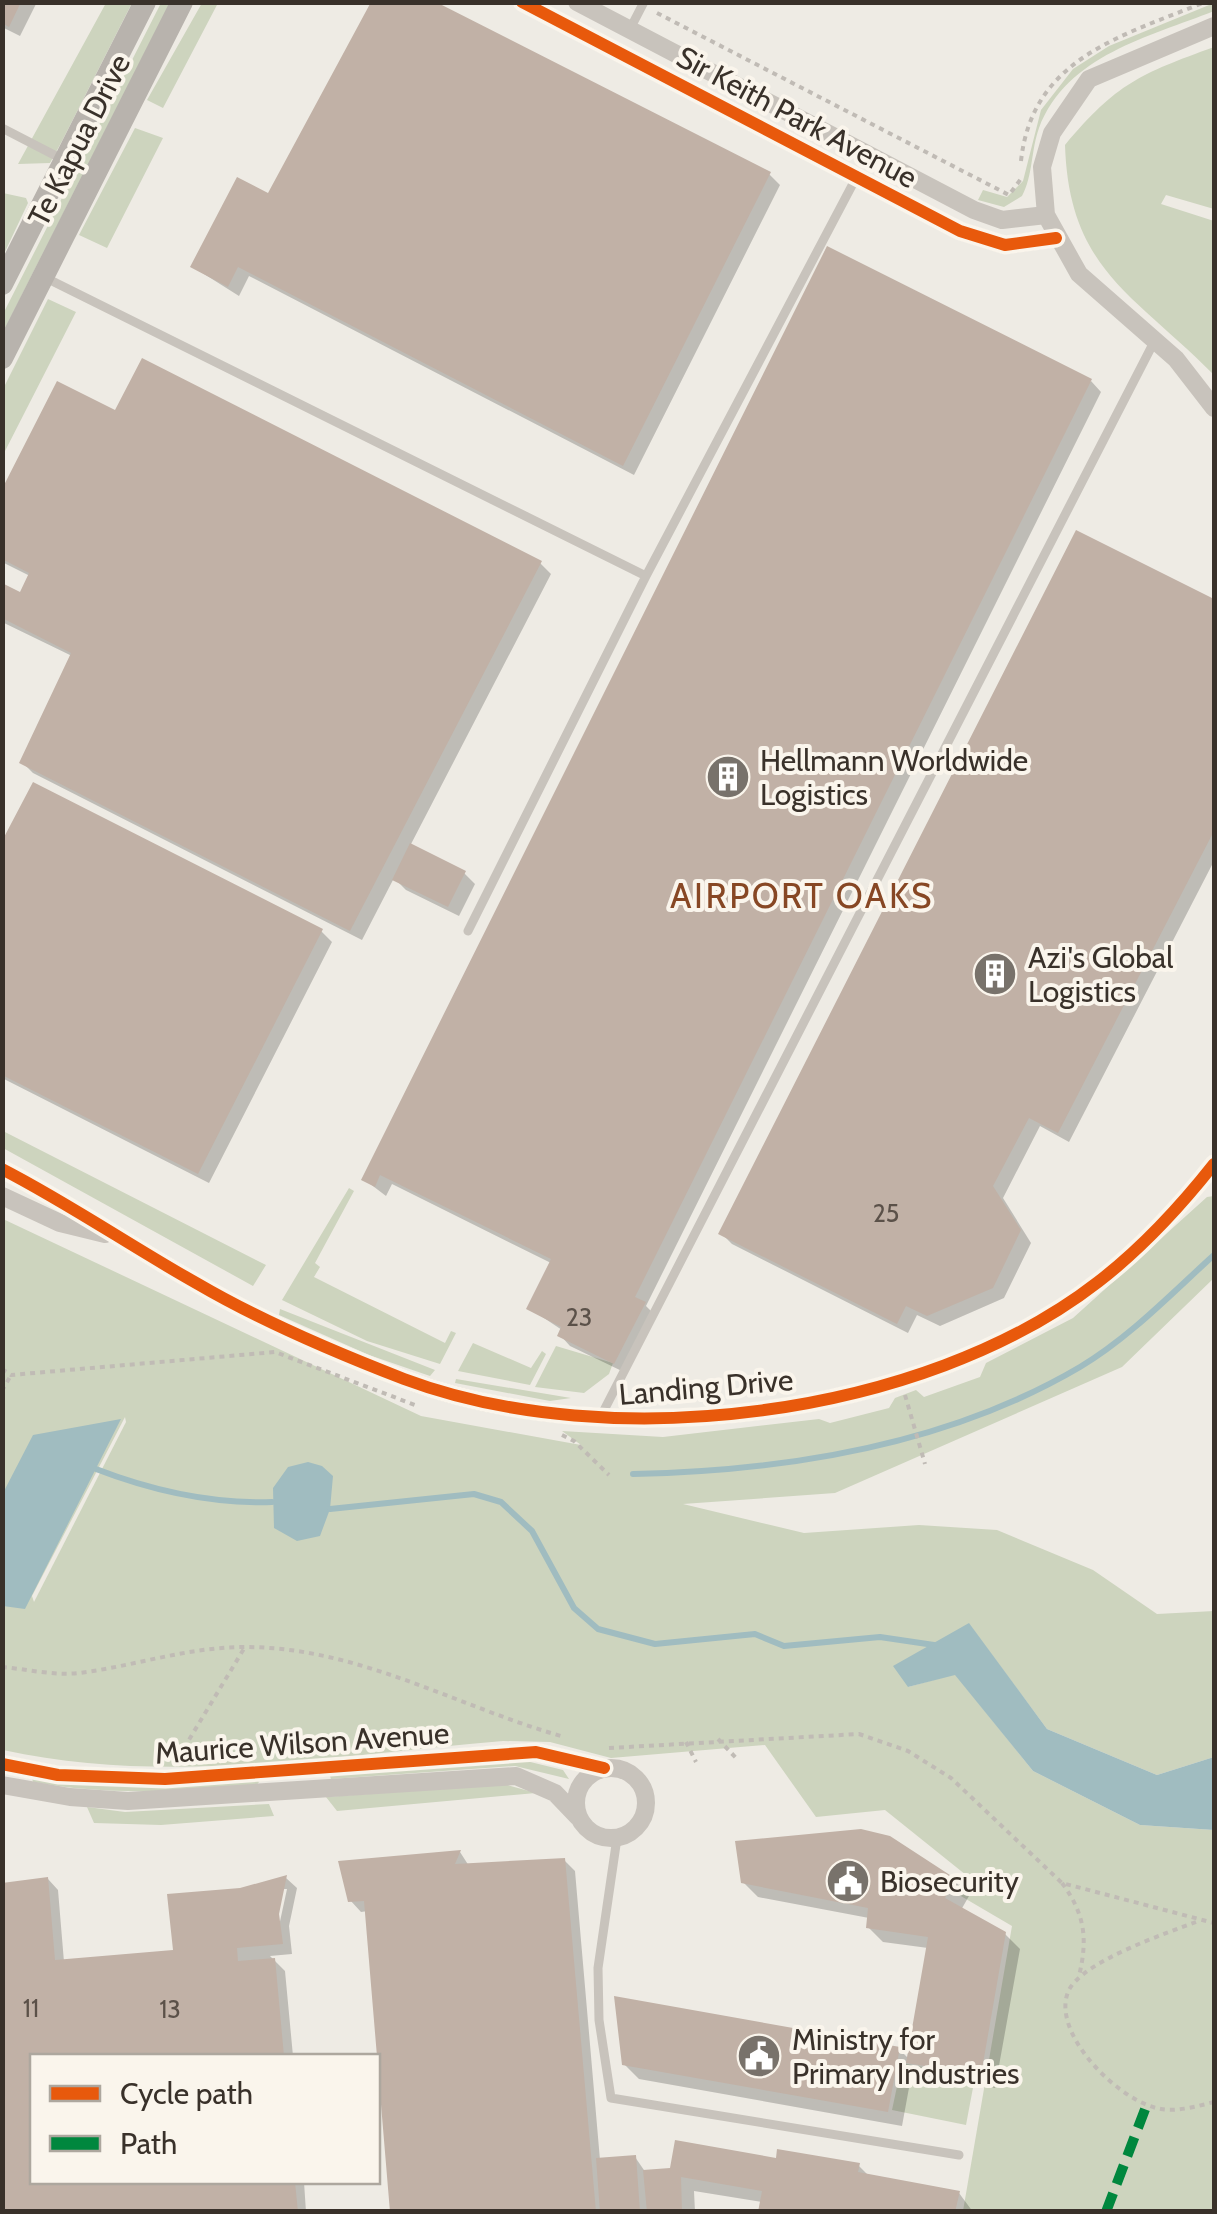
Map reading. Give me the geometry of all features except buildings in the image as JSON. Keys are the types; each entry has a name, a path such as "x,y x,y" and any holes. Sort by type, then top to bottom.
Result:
{"street":[{"name":"Te Kapua Drive","path":"2,284 145,2"},
{"name":"Te Kapua Drive","path":"2,358 182,2"},
{"name":"Sir Keith Park Avenue","path":"522,2 984,239 1006,245 1056,238"},
{"name":"Sir Keith Park Avenue","path":"577,2 974,210 1002,220 1046,214"},
{"path":"1214,26 1106,68 1076,92 1046,148 1042,166 1046,214 1079,274 1176,359 1214,408"},
{"name":"Landing Drive","path":"2,1169 68,1203 202,1287 314,1343 408,1380 490,1404 599,1420 702,1418 812,1403 955,1360 1052,1312 1098,1282 1180,1206 1214,1164"},
{"name":"Landing Drive","path":"2,1196 60,1223 116,1236"},
{"name":"Maurice Wilson Avenue","path":"2,1785 128,1801 516,1776 554,1793 594,1834 617,1838 636,1828 646,1799 630,1773 536,1752 165,1779 92,1778 12,1766"},
{"path":"578,1817 579,1786 604,1768"}],"lane":[{"path":"630,29 643,4"},
{"path":"2,128 66,160"},
{"path":"468,931 646,576 856,176"},
{"path":"44,276 646,576"},
{"path":"599,1420 1155,340"},
{"path":"12,1766 22,1789"},
{"path":"617,1838 598,1968 599,2020 611,2098 959,2155"}],"path":[{"path":"643,4 1008,195 1023,176 1029,122 1045,93 1070,65 1125,34 1205,2"},
{"path":"2,1369 11,1374 275,1352"},
{"path":"2,1392 11,1374"},
{"path":"910,1410 925,1464"},
{"path":"2,1667 76,1674 177,1652 245,1647 339,1660 400,1676 509,1721 566,1737"},
{"path":"184,1748 245,1647"},
{"path":"604,1748 645,1749 686,1742 859,1734 908,1751 951,1778 1062,1882 1074,1900 1085,1931 1078,1980"},
{"path":"718,1740 736,1759"},
{"path":"686,1742 696,1762"},
{"path":"1062,1882 1214,1923"},
{"path":"1198,1921 1138,1944 1078,1980 1067,1993 1066,2017 1080,2048 1108,2082 1161,2110 1214,2102"}],"green space":[{"path":"106,3 132,3 50,163 18,164"},
{"path":"161,3 170,3 3,332 3,314"},
{"path":"202,3 218,3 163,108 147,100"},
{"path":"1214,3 1214,11 1137,40 1090,66 1069,83 1052,103 1039,128 1022,196 1004,207 978,200 983,190 1007,197 1023,181 1041,110 1073,69 1109,46"},
{"path":"1214,47 1214,209 1166,195 1161,204 1214,221 1214,375 1133,300 1093,251 1069,187 1065,145 1100,107 1131,83"},
{"path":"135,128 163,138 107,248 79,235"},
{"path":"3,193 26,198 28,203 3,256"},
{"path":"48,299 76,312 3,455 3,389"},
{"path":"2,1131 266,1265 253,1286 3,1148"},
{"path":"349,1188 354,1191 315,1263 320,1267 314,1277 445,1343 451,1331 456,1333 440,1364 367,1341 282,1300"},
{"path":"1214,1196 1214,1278 1122,1367 835,1493 683,1504 804,1533 919,1525 997,1530 1093,1570 1157,1614 1214,1611 1214,1757 1157,1775 1047,1729 969,1624 908,1687 955,1674 1033,1771 1140,1825 1214,1830 1214,2211 963,2211 1012,1926 954,1892 966,1875 885,1810 816,1817 765,1745 611,1758 550,1742 503,1741 190,1767 65,1761 3,1750 3,1219 421,1416 581,1445 562,1431 663,1437 819,1419 830,1423 889,1408 895,1398 916,1390 924,1397 980,1377 986,1363 1073,1318 1207,1197"},
{"path":"280,1309 435,1370 430,1376 369,1355 279,1315"},
{"path":"473,1343 531,1368 542,1351 546,1354 530,1385 458,1371"},
{"path":"556,1346 613,1363 609,1374 584,1393 535,1387"},
{"path":"456,1379 571,1398 550,1401 455,1383"},
{"path":"514,1758 563,1770 569,1779 515,1766 331,1779 330,1776"},
{"path":"32,1778 255,1778 259,1782 256,1786 228,1788 116,1791 33,1782"},
{"path":"504,1784 536,1793 337,1811 326,1797"},
{"path":"269,1804 274,1816 161,1825 94,1823 87,1807 125,1812"},
{"path":"902,2063 975,2077 966,2125 892,2110"}],"water":[{"path":"121,1419 25,1609 3,1606 2,1495 33,1435"},
{"path":"308,1462 322,1466 333,1476 330,1509 320,1536 297,1541 274,1528 273,1488 288,1467"},
{"path":"969,1623 1047,1729 1157,1775 1214,1757 1214,1830 1140,1825 1033,1771 955,1675 908,1687 893,1666"}],"pier":[{"path":"125,1417 126,1422 34,1602 32,1596"}],"waterway":[{"path":"633,1474 806,1460 920,1435 975,1417 1029,1394 1116,1343 1214,1255"},
{"path":"96,1469 182,1495 272,1502"},
{"path":"330,1509 474,1494 501,1502 532,1531 574,1608 598,1629 655,1644 755,1634 784,1646 880,1637 934,1645"}],"marked path":[{"path":"1106,2212 1147,2104"}],"cycle path":[{"path":"522,2 960,231 1005,245 1056,238"},
{"path":"2,1169 248,1311 404,1379 486,1403 574,1415 668,1418 762,1410 856,1393 945,1365 1026,1328 1098,1282 1129,1256 1174,1212 1214,1164"},
{"path":"2,1764 58,1775 165,1779 536,1752 604,1768"}],"place":[{"name":"Hellmann Worldwide Logistics","path":"728,777"},
{"name":"Azi's Global Logistics","path":"995,974"},
{"name":"Biosecurity","path":"848,1881"},
{"name":"Ministry for Primary Industries","path":"759,2056"}],"district":[{"name":"AIRPORT OAKS","path":"802,895"}]}
